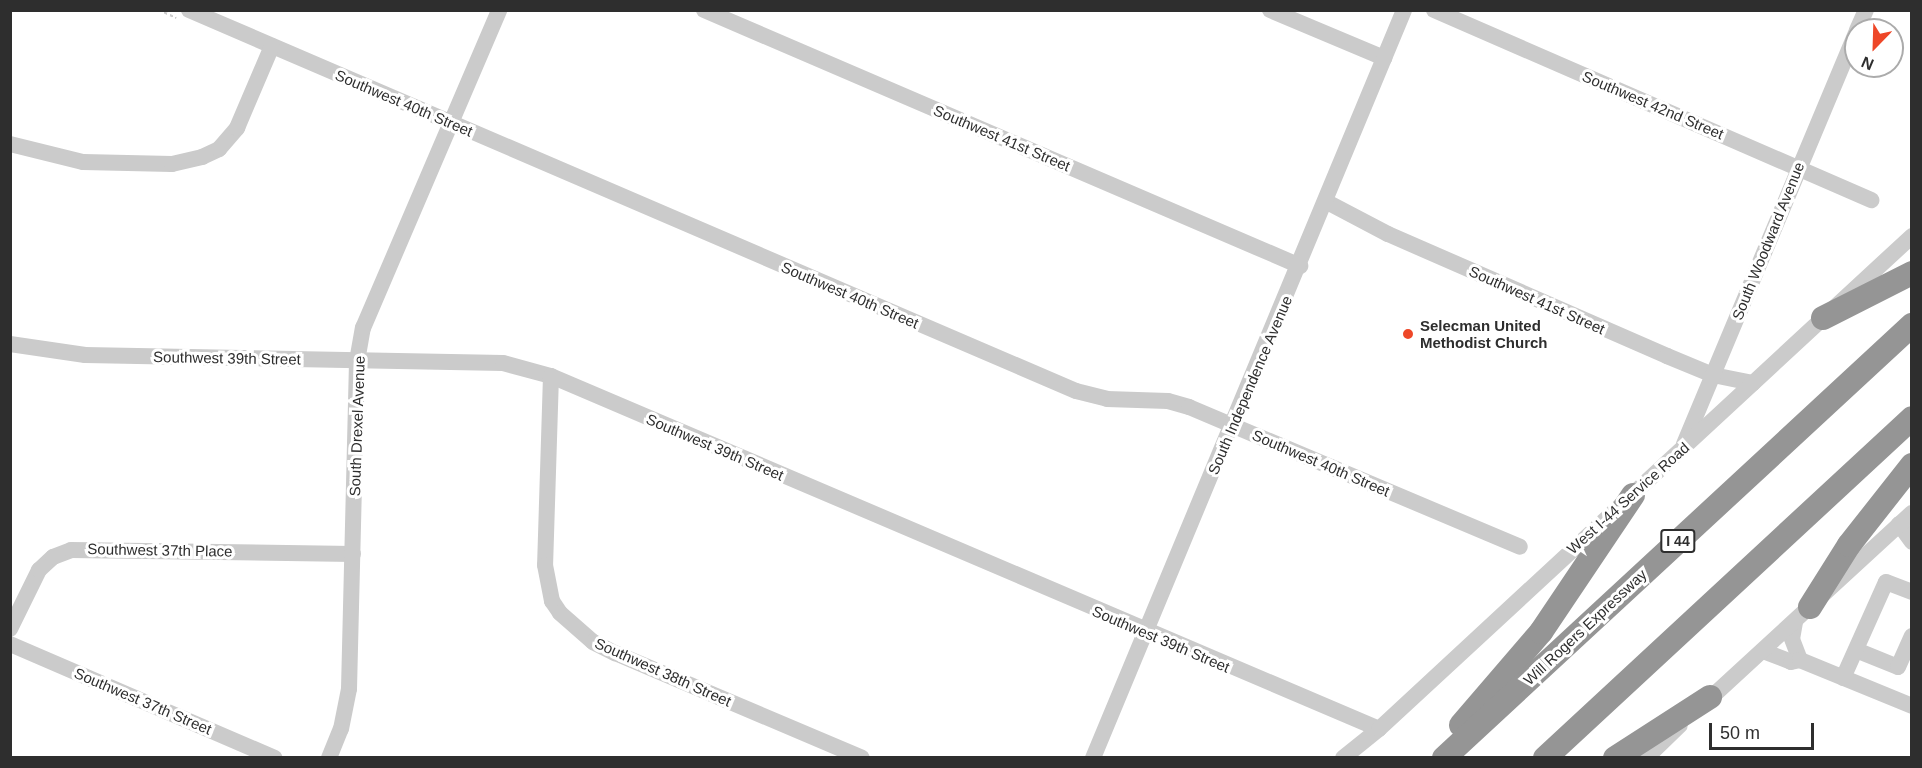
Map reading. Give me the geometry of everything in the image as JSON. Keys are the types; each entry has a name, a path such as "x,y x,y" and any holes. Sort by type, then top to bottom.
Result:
{"highway":[{"path":"1823,318 1911,273"},
{"name":"Will Rogers Expressway","path":"1444,758 1911,325"},
{"path":"1545,758 1911,418"},
{"path":"1802,614 1850,545 1911,465"},
{"path":"1434,758 1541,632 1633,495"},
{"path":"1615,758 1710,698"}],"street":[{"name":"South Drexel Avenue","path":"328,758 340,729 350,689 357,361 367,318 499,10"},
{"name":"Southwest 41st Street","path":"704,10 1300,266"},
{"path":"1270,10 1384,58"},
{"name":"South Independence Avenue","path":"1093,758 1327,202 1404,10"},
{"name":"Southwest 42nd Street","path":"1434,10 1871,200"},
{"name":"Southwest 40th Street","path":"184,14 272,46 1076,391 1107,399 1168,401 1233,425 1520,547"},
{"path":"10,144 83,162 172,164 202,157 219,149 237,128 272,46"},
{"name":"South Woodward Avenue","path":"1682,450 1797,168 1844,61"},
{"name":"Southwest 41st Street","path":"1327,202 1398,239 1713,375 1753,384"},
{"name":"West I-44 Service Road","path":"1343,758 1379,729 1539,577 1633,495 1911,236"},
{"name":"Southwest 39th Street","path":"10,344 85,355 503,363 551,376 1146,633 1379,729"},
{"name":"Southwest 38th Street","path":"551,376 545,565 552,600 560,613 593,642 862,758"},
{"path":"1646,758 1911,513"},
{"path":"1899,524 1911,542"},
{"name":"Southwest 37th Place","path":"10,629 39,570 53,557 70,550 353,554"},
{"path":"1843,678 1886,582 1911,592"},
{"path":"1800,660 1792,639 1802,614"},
{"path":"1856,650 1898,667 1911,636"},
{"name":"Southwest 37th Street","path":"10,644 275,758"},
{"path":"1763,651 1791,662 1800,660 1911,706"}],"path":[{"path":"159,10 184,14"}],"place":[{"name":"Selecman United Methodist Church","path":"1408,334"}]}
